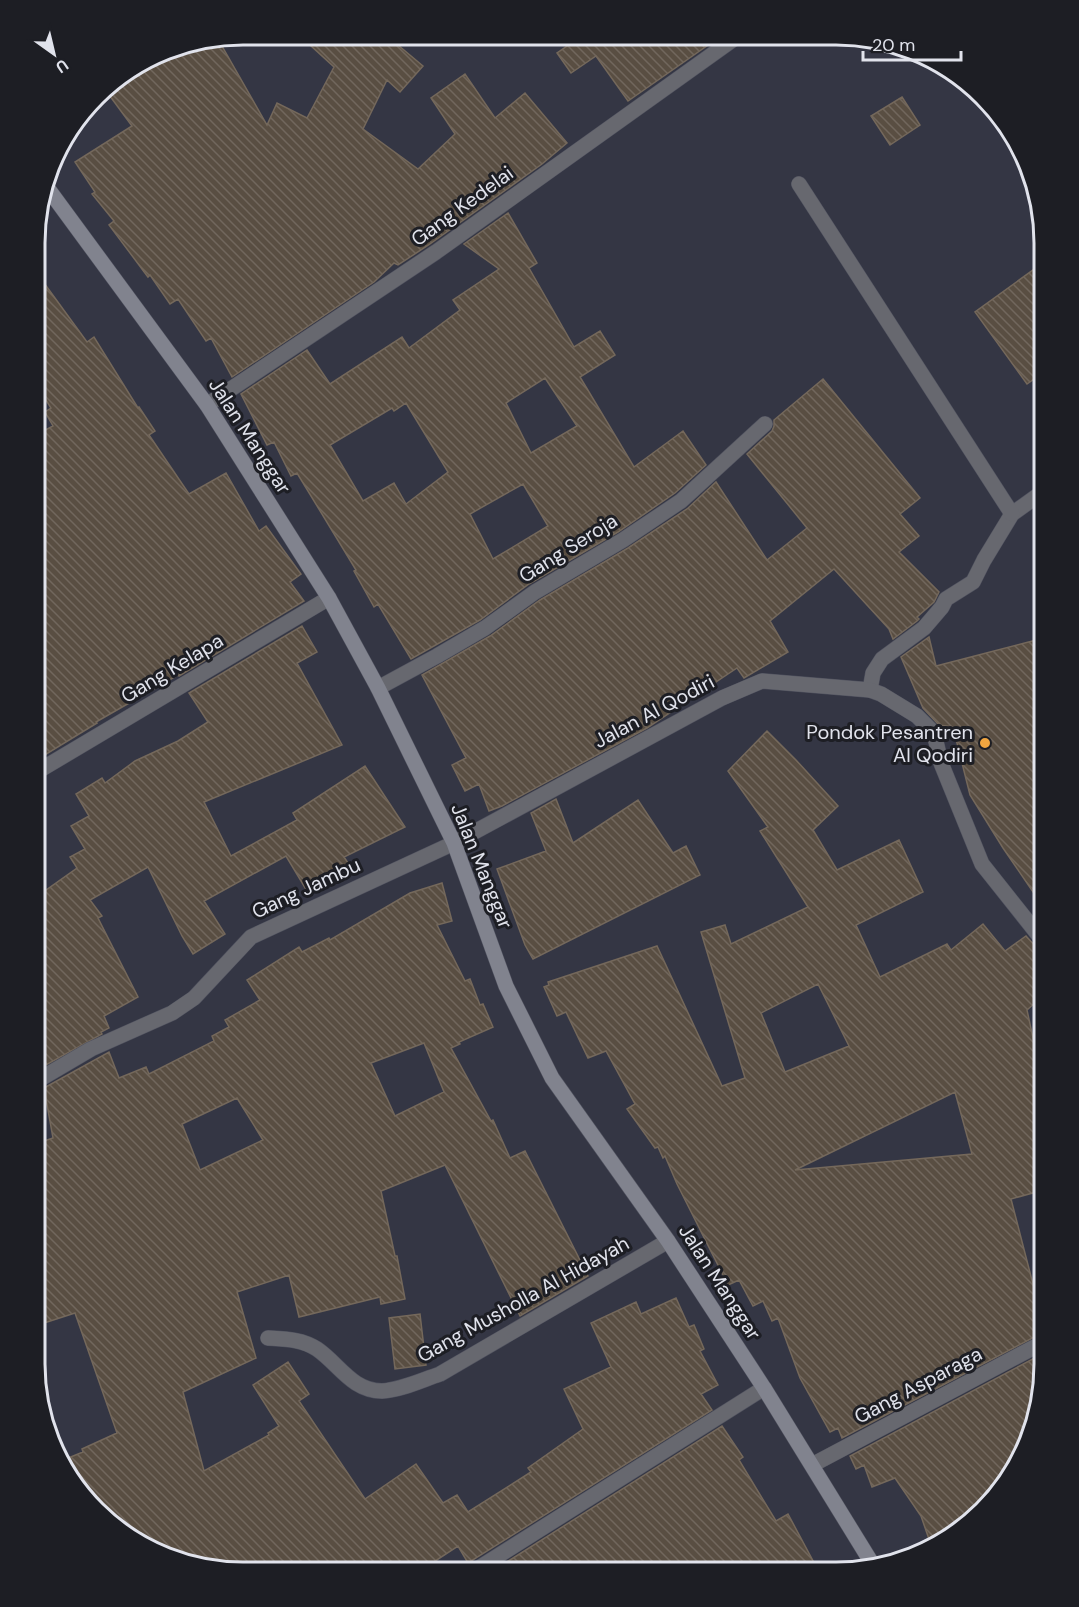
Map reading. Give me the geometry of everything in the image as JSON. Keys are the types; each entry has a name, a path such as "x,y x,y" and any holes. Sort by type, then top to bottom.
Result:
{"main road":[{"name":"Jalan Manggar","path":"52,194 207,405 329,598 378,688 454,843 506,986 552,1078 669,1241 764,1388 869,1559"}],"street":[{"name":"Gang Kedelai","path":"207,405 436,252 725,45"},
{"path":"799,184 1012,514"},
{"name":"Gang Seroja","path":"378,688 484,628 535,592 623,540 681,501 765,423"},
{"path":"870,690 873,674 882,659 924,628 942,608 946,599 973,582 1012,514 1034,498"},
{"name":"Gang Kelapa","path":"45,767 329,598"},
{"name":"Jalan Al Qodiri","path":"454,843 722,698 762,681 870,690 889,698 917,716 934,734 941,763 982,864 1034,929"},
{"name":"Gang Jambu","path":"45,1076 91,1049 172,1013 194,998 251,937 454,843"},
{"name":"Gang Musholla Al Hidayah","path":"268,1338 296,1340 317,1349 356,1384 381,1391 407,1386 440,1374 669,1241"},
{"name":"Gang Asparaga","path":"812,1465 1034,1347"},
{"path":"490,1562 764,1388"}],"building":[{"path":"310,45 398,45 423,66 400,92 387,80 363,129 418,169 455,134 431,98 465,74 495,118 525,93 567,143 542,164 430,244 398,265 394,263 374,282 232,377 211,338 206,341 178,299 170,304 150,275 148,277 109,225 114,221 92,194 95,192 75,162 132,126 110,96 144,72 179,55 222,47 267,125 277,103 307,118 334,67"},
{"path":"708,45 628,101 596,56 571,73 557,53 567,46"},
{"path":"902,97 920,125 890,145 871,116"},
{"path":"508,213 537,263 529,268 574,347 600,331 615,355 580,377 634,467 683,431 706,465 675,493 618,532 529,584 480,620 411,659 378,604 374,607 354,571 356,570 297,473 291,476 274,442 267,445 241,394 307,350 330,384 402,337 409,348 460,310 453,300 499,269 464,244","holes":["545,378 577,426 531,453 506,403","406,403 448,472 406,504 394,483 363,501 330,445 392,408 394,411","523,484 548,526 493,559 470,514"]},
{"path":"1034,269 1034,379 1027,384 975,312"},
{"path":"45,284 87,342 94,337 155,431 149,435 189,494 226,473 259,531 266,526 301,574 290,582 304,601 179,676 96,722 45,755 45,430 53,426 45,412 51,408 45,398"},
{"path":"823,379 920,498 900,514 919,536 899,552 939,592 934,602 917,617 919,619 917,621 893,639 889,629 834,569 770,621 788,652 744,678 737,668 647,728 489,811 479,784 465,791 452,765 466,758 422,675 490,636 540,600 628,548 687,509 716,482 767,560 807,528 747,454 772,431 774,420"},
{"path":"302,626 317,652 297,663 342,745 204,802 231,856 297,820 293,813 365,766 405,827 344,857 350,866 307,891 286,856 204,901 225,934 193,954 148,867 90,900 102,916 98,918 138,997 104,1016 109,1028 101,1032 102,1034 45,1065 45,891 77,868 70,857 85,849 71,826 89,816 76,794 102,778 105,783 135,761 178,741 208,722 189,693"},
{"path":"929,637 936,666 1034,641 1034,893 970,795 953,727 939,725 923,708 901,657"},
{"path":"767,731 838,806 813,830 837,870 899,840 923,892 856,925 880,977 947,944 951,950 983,924 1005,951 1026,936 1034,945 1034,1004 1027,1010 1034,1043 1034,1193 1011,1199 1034,1288 1034,1337 842,1438 838,1428 830,1432 800,1378 778,1318 772,1321 763,1301 753,1306 739,1280 728,1285 665,1156 663,1158 658,1147 655,1148 627,1109 635,1104 606,1051 588,1058 566,1012 557,1016 544,987 549,985 548,982 657,946 722,1086 745,1078 701,932 725,925 731,944 808,907 760,831 768,827 728,771","holes":["818,984 849,1046 785,1072 761,1013","955,1092 972,1154 795,1170"]},
{"path":"556,799 573,843 638,800 673,853 686,846 700,875 533,959 525,945 497,869 546,851 531,813"},
{"path":"442,883 452,921 437,925 465,981 470,979 480,1005 483,1004 493,1027 451,1048 491,1121 493,1120 510,1158 525,1151 588,1276 520,1316 445,1165 381,1191 405,1299 381,1304 380,1297 299,1317 289,1275 237,1292 256,1358 183,1392 204,1471 269,1435 268,1433 279,1426 253,1385 288,1362 309,1394 299,1401 365,1499 416,1464 443,1503 457,1495 468,1512 531,1472 528,1468 583,1429 564,1389 611,1367 591,1323 636,1302 641,1314 676,1298 689,1327 694,1325 704,1349 700,1351 718,1385 701,1394 712,1410 470,1562 458,1546 434,1562 243,1562 192,1555 167,1547 122,1521 86,1485 69,1458 117,1433 75,1313 45,1323 45,1141 53,1138 45,1087 109,1052 119,1078 146,1067 149,1074 214,1041 212,1036 229,1027 225,1020 260,1000 247,980 299,947 302,952 329,938 330,940 410,893","holes":["424,1043 444,1092 395,1116 371,1063","237,1098 263,1140 200,1170 182,1124"]},
{"path":"420,1314 426,1365 395,1369 389,1318"},
{"path":"1034,1358 1030,1403 1024,1428 1014,1452 985,1495 957,1521 935,1535 929,1538 921,1516 895,1478 872,1487 864,1465 856,1469 850,1456"},
{"path":"722,1426 743,1457 739,1460 776,1521 788,1514 814,1562 507,1562"}],"place":[{"name":"Pondok Pesantren Al Qodiri","path":"985,743"}]}
